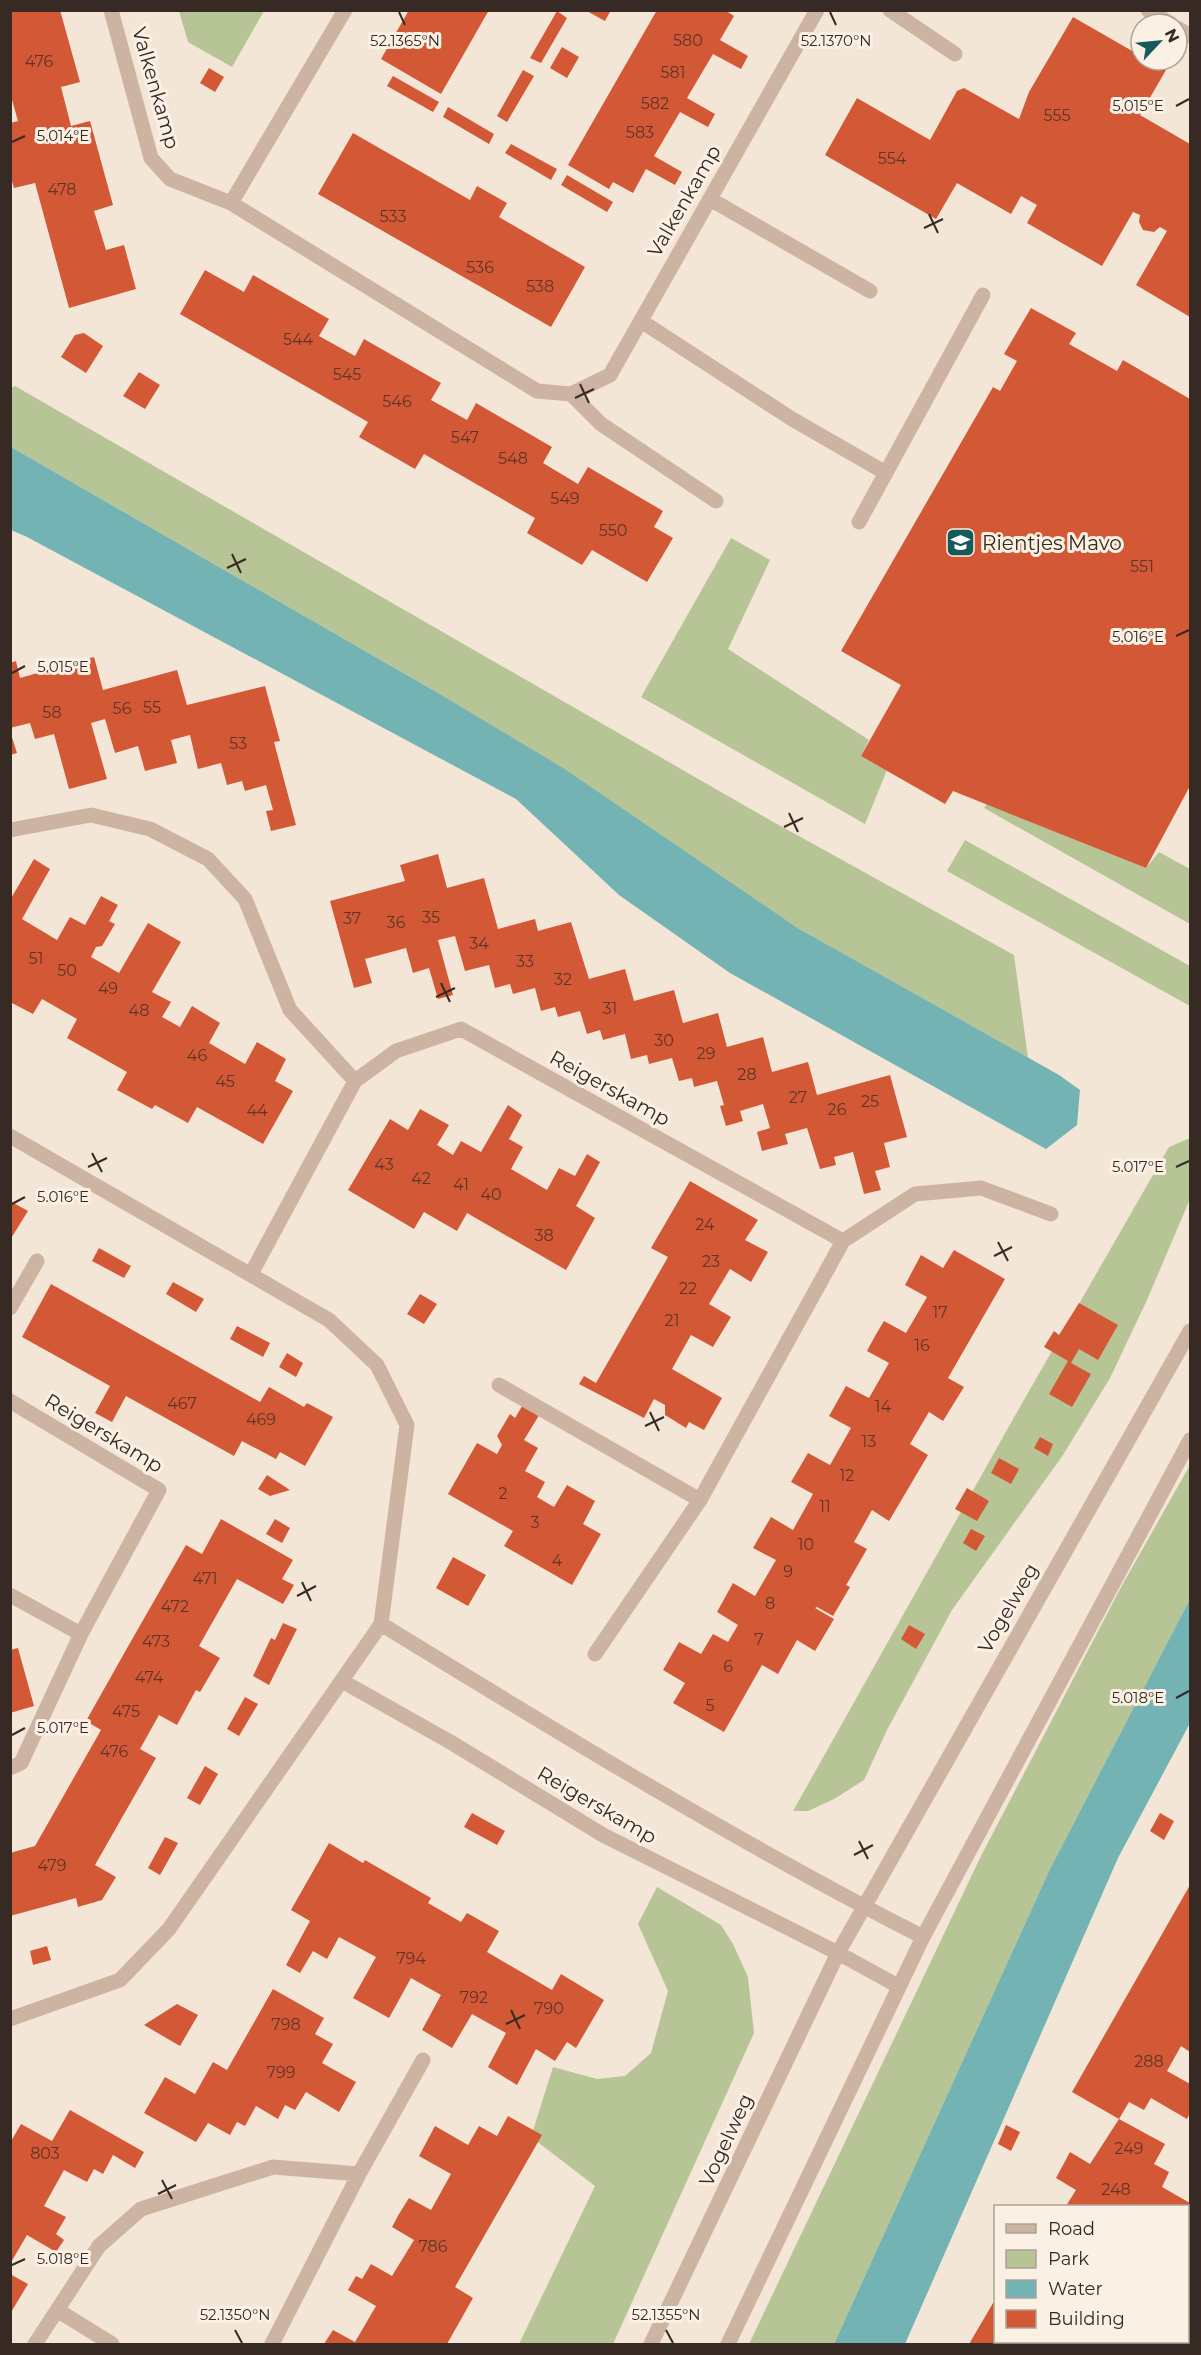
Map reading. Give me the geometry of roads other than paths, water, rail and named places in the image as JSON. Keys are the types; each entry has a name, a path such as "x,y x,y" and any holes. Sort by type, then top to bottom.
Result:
{"street":[{"name":"Valkenkamp","path":"111,10 151,158 170,179 231,203 537,392 571,394 610,375 816,10"},
{"path":"231,203 345,10"},
{"path":"890,10 955,54"},
{"path":"710,199 870,291"},
{"path":"860,522 983,295"},
{"path":"641,321 792,419 886,473"},
{"path":"571,394 601,424 716,501"},
{"path":"10,830 92,815 150,829 208,859 245,899 290,1010 355,1081"},
{"name":"Reigerskamp","path":"251,1274 355,1081 396,1051 461,1029 843,1241"},
{"path":"10,1136 329,1320 377,1365 406,1425 381,1624 169,1929 120,1980 10,2019"},
{"path":"595,1654 700,1500 843,1241 915,1194 981,1188 1051,1214"},
{"path":"10,1308 37,1261"},
{"name":"Vogelweg","path":"651,2344 838,1953 1191,1331"},
{"path":"499,1386 700,1500"},
{"name":"Reigerskamp","path":"10,1401 159,1490 81,1634 21,1763 10,1768"},
{"path":"728,2344 923,1937 1191,1440"},
{"path":"10,1595 81,1634"},
{"path":"381,1624 636,1778 863,1907 923,1937"},
{"name":"Reigerskamp","path":"342,1681 452,1743 603,1835 838,1953"},
{"path":"838,1953 898,1986"},
{"path":"272,2344 359,2174 423,2060"},
{"path":"35,2344 99,2246 141,2209 273,2167 359,2174"},
{"path":"57,2310 112,2344"}],"water":[{"path":"11,447 431,689 563,768 796,927 1059,1075 1080,1090 1077,1125 1046,1149 730,973 619,895 516,799 11,530"},
{"path":"1190,1599 1190,1723 1118,1858 905,2344 834,2344 1050,1869"}],"place":[{"name":"Rientjes Mavo","path":"961,543"}]}
